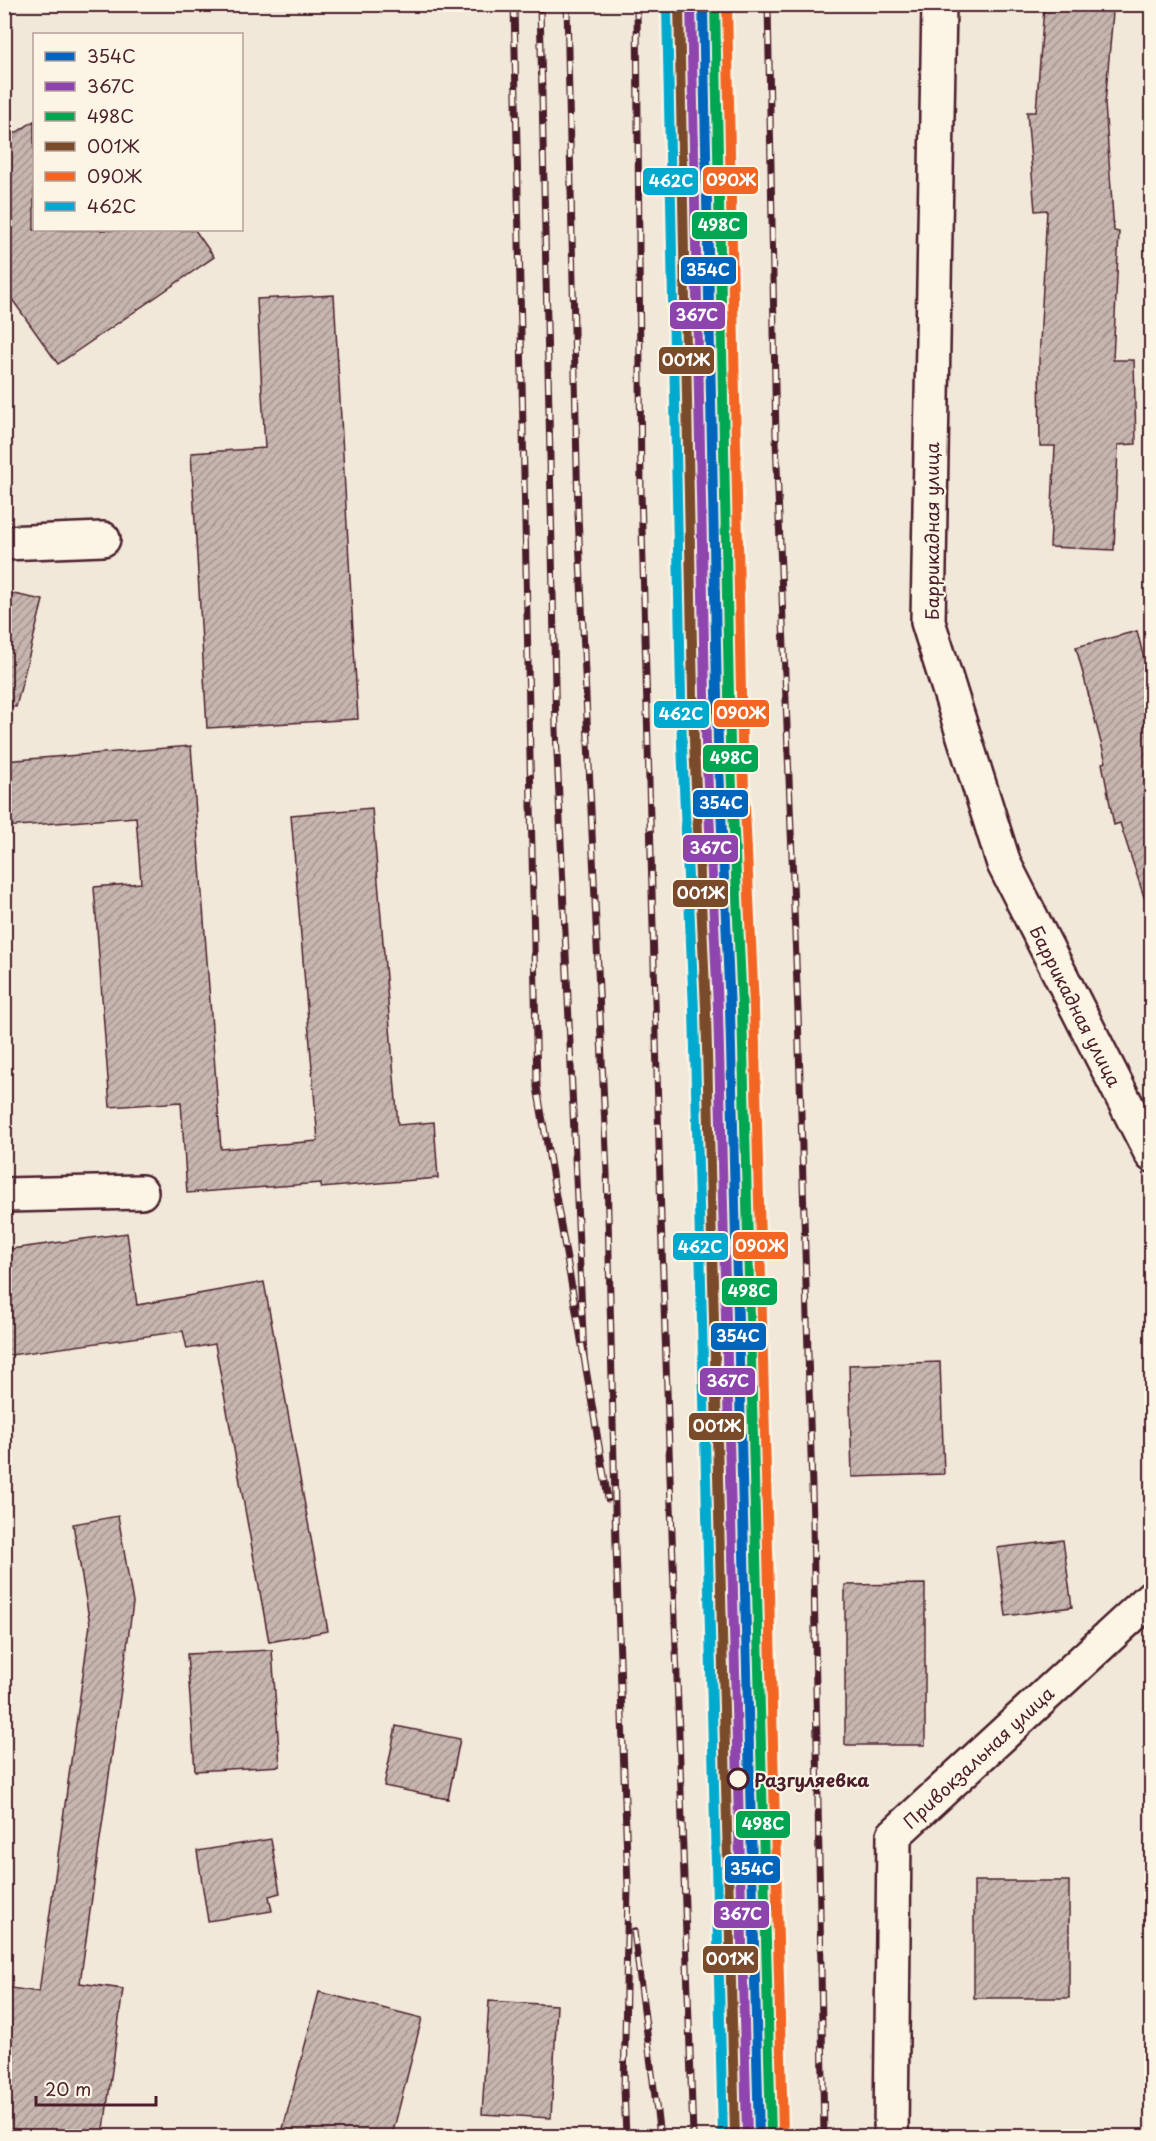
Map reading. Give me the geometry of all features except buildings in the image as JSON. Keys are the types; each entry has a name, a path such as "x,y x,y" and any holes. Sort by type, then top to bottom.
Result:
{"street":[{"name":"Баррикадная улица","path":"939,4 928,622 1004,864 1152,1155"},
{"path":"4,543 103,539"},
{"path":"4,1195 141,1192"},
{"name":"Привокзальная улица","path":"891,2136 894,1835 1152,1597"}],"railway":[{"path":"514,4 537,1087 584,1357 556,730 540,4"},
{"path":"567,4 578,514 607,1173 616,1546 628,1887 624,2088 626,2136"},
{"path":"637,4 641,491 661,1218 693,2136"},
{"path":"768,4 776,440 798,1012 813,1522 824,2136"},
{"path":"584,1357 608,1499"},
{"path":"634,1931 660,2136"}],"transit line":[{"name":"001Ж","path":"679,4 694,743 706,1010 735,2136"},
{"name":"367С","path":"691,4 706,743 718,1009 747,2136"},
{"name":"354С","path":"703,4 718,743 730,1009 759,2136"},
{"name":"498С","path":"715,4 730,743 742,1009 771,2136"},
{"name":"090Ж","path":"727,4 742,742 754,1008 783,2135"},
{"name":"462С","path":"667,5 682,744 694,1010 723,2136"}],"place":[{"name":"Разгуляевка","path":"738,1779"}]}
